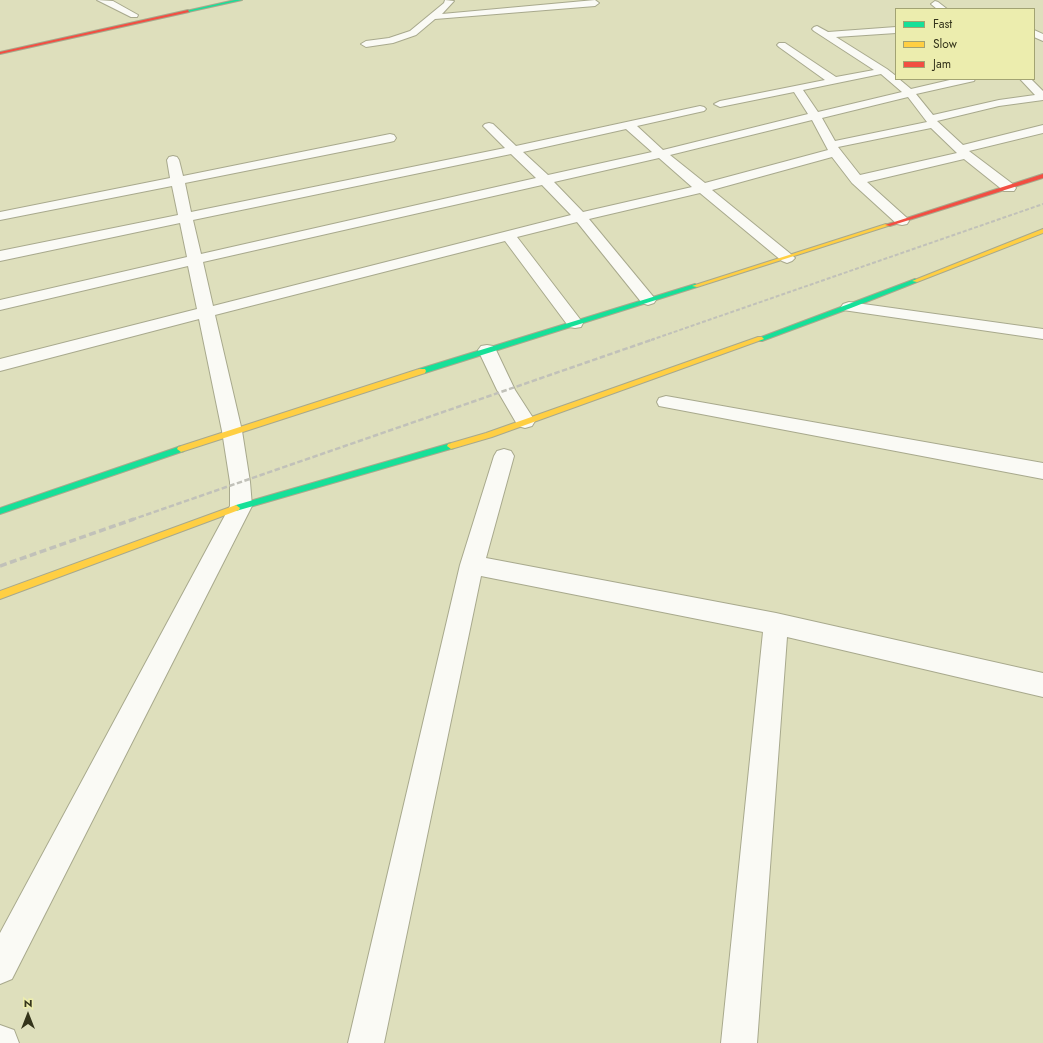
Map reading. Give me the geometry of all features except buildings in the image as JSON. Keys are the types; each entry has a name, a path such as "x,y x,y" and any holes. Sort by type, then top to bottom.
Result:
{"main road":[{"path":"0,44 202,0"},
{"path":"0,53 240,0"},
{"path":"0,511 232,431 487,350 787,258 1043,176"},
{"path":"0,595 241,506 489,435 849,307 1039,235"}],"street":[{"path":"101,0 134,15"},
{"path":"366,44 390,41 413,33 447,5 450,1 449,0"},
{"path":"432,17 595,3"},
{"path":"935,4 941,8"},
{"path":"817,29 883,67 895,79"},
{"path":"828,35 895,30"},
{"path":"782,45 834,81"},
{"path":"720,104 834,81 883,67"},
{"path":"896,80 910,93 932,121 964,152 980,167 1009,188"},
{"path":"0,305 377,217 546,181 910,93 920,89 965,80"},
{"path":"1026,80 1043,97"},
{"path":"796,88 815,116 833,148 857,180 902,221"},
{"path":"0,365 508,235 703,188 833,148 999,103 1043,97"},
{"path":"0,256 513,150 700,109"},
{"path":"629,124 661,154 787,258"},
{"path":"489,126 546,181 580,217 648,300"},
{"path":"857,180 964,152 1011,136 1043,129"},
{"path":"0,216 177,179 390,138"},
{"path":"0,967 241,506 240,482 232,431 193,260 173,160"},
{"path":"508,235 575,323"},
{"path":"849,307 1043,334"},
{"path":"487,350 506,390 526,422"},
{"path":"666,402 1043,471"},
{"path":"366,1043 472,565 504,456"},
{"path":"472,565 776,624 1043,685"},
{"path":"739,1043 776,624"}],"railway":[{"path":"651,340 1043,204"},
{"path":"131,520 654,339"},
{"path":"0,566 134,519"}],"traffic: fast":[{"path":"188,11 240,0"},
{"path":"760,339 849,307 915,281"},
{"path":"422,371 695,286"},
{"path":"236,508 451,446"},
{"path":"0,511 181,449"}],"traffic: slow":[{"path":"695,286 888,225"},
{"path":"915,281 1043,231"},
{"path":"451,446 489,435 760,339"},
{"path":"181,449 422,371"},
{"path":"0,595 236,508"}],"traffic: jam":[{"path":"0,53 188,11"},
{"path":"888,225 1043,176"}]}
